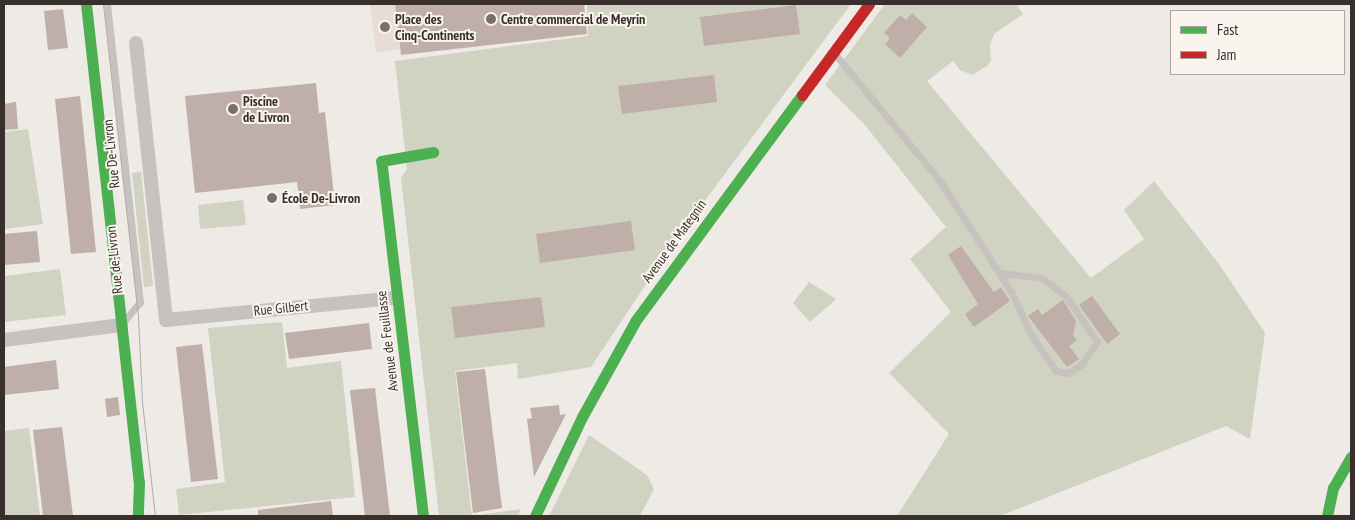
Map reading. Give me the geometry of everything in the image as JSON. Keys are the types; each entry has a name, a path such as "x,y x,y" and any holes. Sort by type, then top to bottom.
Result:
{"street":[{"name":"Rue de-Livron","path":"86,4 139,482 138,516"},
{"name":"Avenue de Mategnin","path":"535,516 582,417 636,320 868,4"},
{"name":"Rue Gilbert","path":"136,44 166,320 396,298"},
{"name":"Avenue de Feuillasse","path":"424,516 396,298 381,162 432,152"},
{"path":"4,340 121,325"},
{"path":"1327,516 1334,488 1351,457"}],"lane":[{"name":"Rue De-Livron","path":"107,4 140,302 121,325"},
{"path":"833,52 922,158 1000,273 1030,333 1056,371 1068,373 1082,364 1097,342 1066,296 1042,278 1000,273"}],"green space":[{"path":"587,4 851,4 672,245 591,367 518,379 517,363 455,371 472,516 439,516 401,178 407,169 395,61 588,36"},
{"path":"885,4 1016,4 1023,14 994,34 990,45 991,61 987,66 972,75 960,70 953,61 927,81 1091,278 1144,239 1124,210 1154,181 1219,264 1265,333 1250,439 1226,426 1000,516 897,516 949,434 889,373 951,312 910,259 946,227 864,124 825,85"},
{"path":"28,129 43,224 4,229 4,132"},
{"path":"141,172 153,286 144,287 132,173"},
{"path":"243,200 246,225 200,229 198,205"},
{"path":"60,269 66,315 4,322 4,276"},
{"path":"809,282 836,299 810,322 793,303"},
{"path":"282,322 287,368 341,361 355,497 179,515 176,489 225,482 208,328"},
{"path":"29,428 40,516 4,516 4,431"},
{"path":"589,435 647,475 654,489 640,516 549,516"},
{"path":"521,509 518,516 472,516"}],"shaded area":[{"name":"Place des Cinq-Continents","path":"370,4 395,4 400,49 376,53"}],"building":[{"name":"Centre commercial de Meyrin","path":"395,4 584,4 587,34 401,55"},
{"path":"796,5 800,34 704,46 700,17"},
{"path":"63,9 68,48 48,50 44,11"},
{"path":"912,13 927,27 900,58 885,44 890,38 884,33 900,15 906,20"},
{"path":"714,75 717,102 622,114 618,86"},
{"path":"316,83 319,113 325,112 335,205 300,209 297,182 195,193 185,96"},
{"path":"80,96 96,252 71,254 55,99"},
{"path":"16,102 18,129 4,130 4,104"},
{"path":"631,221 635,250 540,263 536,234"},
{"path":"37,231 40,262 4,265 4,234"},
{"path":"961,246 994,292 1001,287 1010,301 974,327 965,314 978,304 948,255"},
{"path":"1092,296 1120,334 1107,344 1079,305"},
{"path":"541,297 545,327 455,338 451,307"},
{"path":"1063,300 1076,321 1073,335 1077,340 1069,346 1079,359 1067,367 1028,316 1038,309 1042,315"},
{"path":"369,323 372,349 289,359 285,333"},
{"path":"202,344 218,479 191,482 176,347"},
{"path":"56,360 59,389 4,395 4,367"},
{"path":"485,369 502,508 473,513 456,372"},
{"path":"375,388 390,516 365,516 350,390"},
{"path":"118,397 120,415 107,417 105,399"},
{"path":"559,405 560,415 566,414 534,477 527,419 532,418 530,408"},
{"path":"62,427 73,516 43,516 33,430"},
{"path":"331,501 333,516 258,516 258,510"}],"tram line":[{"path":"103,4 138,317 142,402 155,516"}],"traffic: fast":[{"path":"86,4 139,482 138,516"},
{"path":"535,516 582,417 636,320 802,95"},
{"path":"423,516 381,161 433,152"},
{"path":"1327,516 1333,488 1351,457"}],"traffic: jam":[{"path":"802,95 869,4"}],"place":[{"name":"Centre commercial de Meyrin","path":"491,19"},
{"name":"Place des Cinq-Continents","path":"385,27"},
{"name":"Piscine de Livron","path":"233,109"},
{"name":"École De-Livron","path":"272,198"}]}
